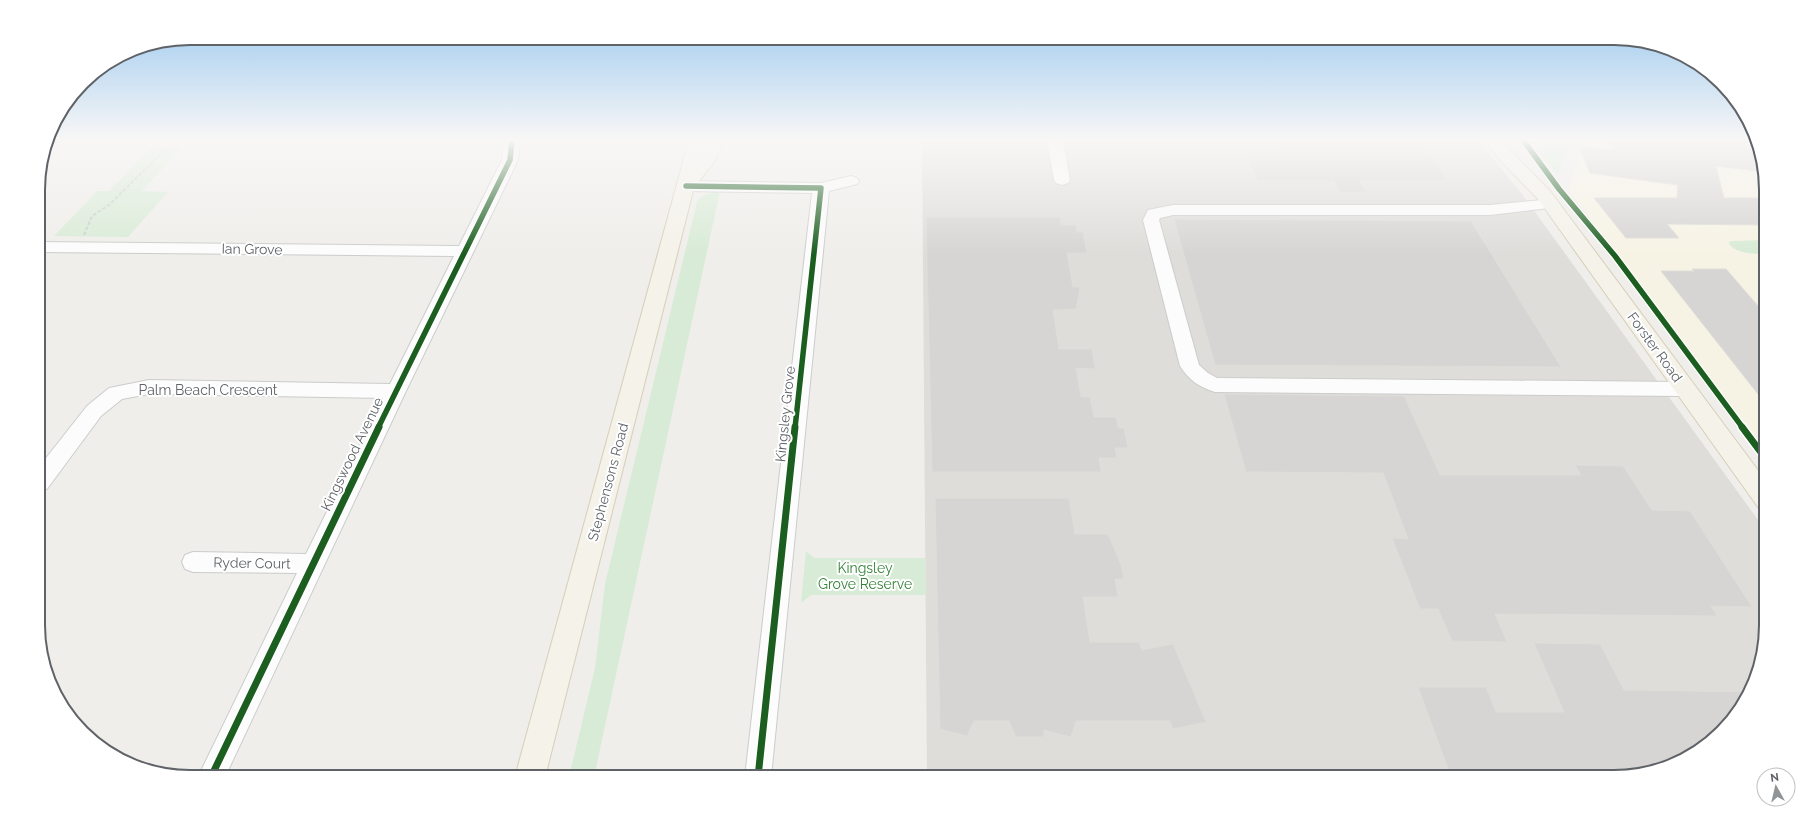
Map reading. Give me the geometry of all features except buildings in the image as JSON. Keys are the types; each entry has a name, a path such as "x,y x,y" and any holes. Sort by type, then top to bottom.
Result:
{"main road":[{"name":"Stephensons Road","path":"532,770 688,178"},
{"name":"Stephensons Road","path":"686,186 692,178"},
{"name":"Forster Road","path":"1527,178 1548,200 1759,490"},
{"name":"Forster Road","path":"1537,178 1548,200"}],"street":[{"name":"Kingswood Avenue","path":"214,770 312,564 501,178"},
{"path":"686,186 821,188 851,180"},
{"name":"Kingsley Grove","path":"759,770 821,188"},
{"path":"1548,200 1490,210 1173,210 1154,214 1151,220 1190,366 1199,378 1215,385 1685,389"},
{"name":"Ian Grove","path":"45,247 465,251"},
{"name":"Palm Beach Crescent","path":"45,475 94,411 116,393 149,387 396,391"},
{"name":"Ryder Court","path":"193,562 312,564"}],"path":[{"path":"80,247 92,216 109,205 136,178"}],"shaded area":[{"path":"922,178 1509,178 1759,521 1759,634 1754,663 1748,680 1735,706 1717,728 1695,746 1669,759 1652,765 1623,770 927,770"},
{"path":"1573,178 1759,178 1759,443 1569,191"}],"green space":[{"path":"121,178 154,178 142,191 168,192 128,237 54,236 97,191 109,191"},
{"path":"720,191 596,770 571,770 595,668 605,584 697,202 704,195"},
{"path":"1759,240 1759,254 1736,250 1729,244 1729,242"},
{"name":"Kingsley Grove Reserve","path":"806,551 814,558 925,558 926,595 811,595 801,603"}],"cycle path":[{"path":"214,770 396,391 501,178"},
{"path":"1551,178 1615,256 1759,450"},
{"path":"686,186 821,188 759,770"}]}
